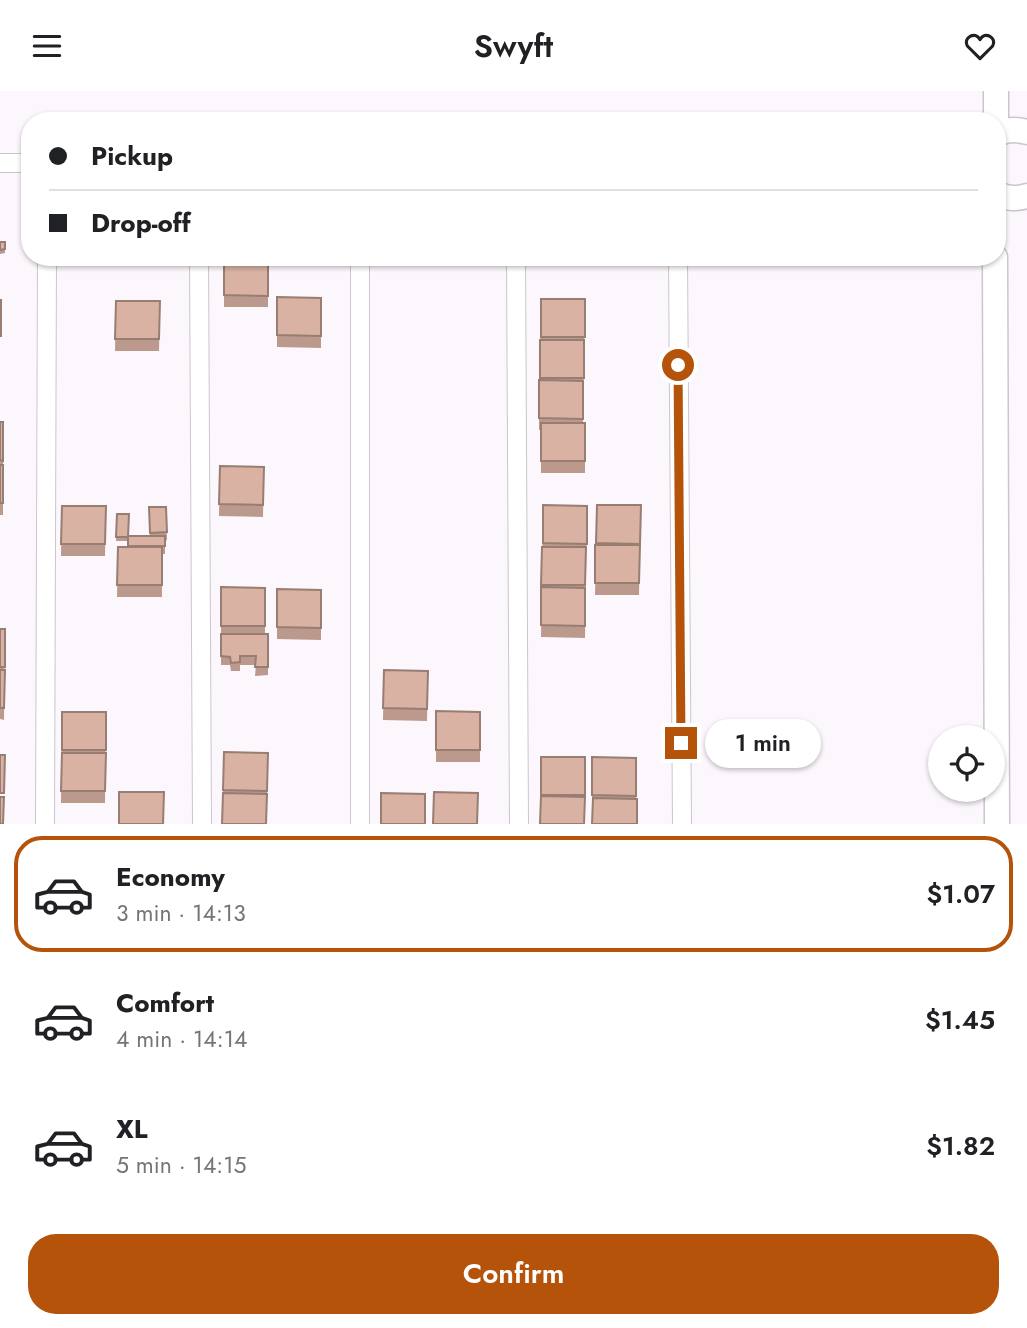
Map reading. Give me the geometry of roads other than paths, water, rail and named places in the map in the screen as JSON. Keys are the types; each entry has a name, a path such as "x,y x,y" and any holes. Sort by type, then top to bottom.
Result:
{"street":[{"path":"996,91 996,112"},
{"path":"1006,131 1027,132"},
{"path":"0,163 21,163"},
{"path":"1006,198 1027,196"},
{"path":"45,824 47,266"},
{"path":"199,266 202,824"},
{"path":"360,266 360,824"},
{"path":"516,266 519,824"},
{"path":"678,266 682,824"},
{"path":"995,266 997,824"}]}
